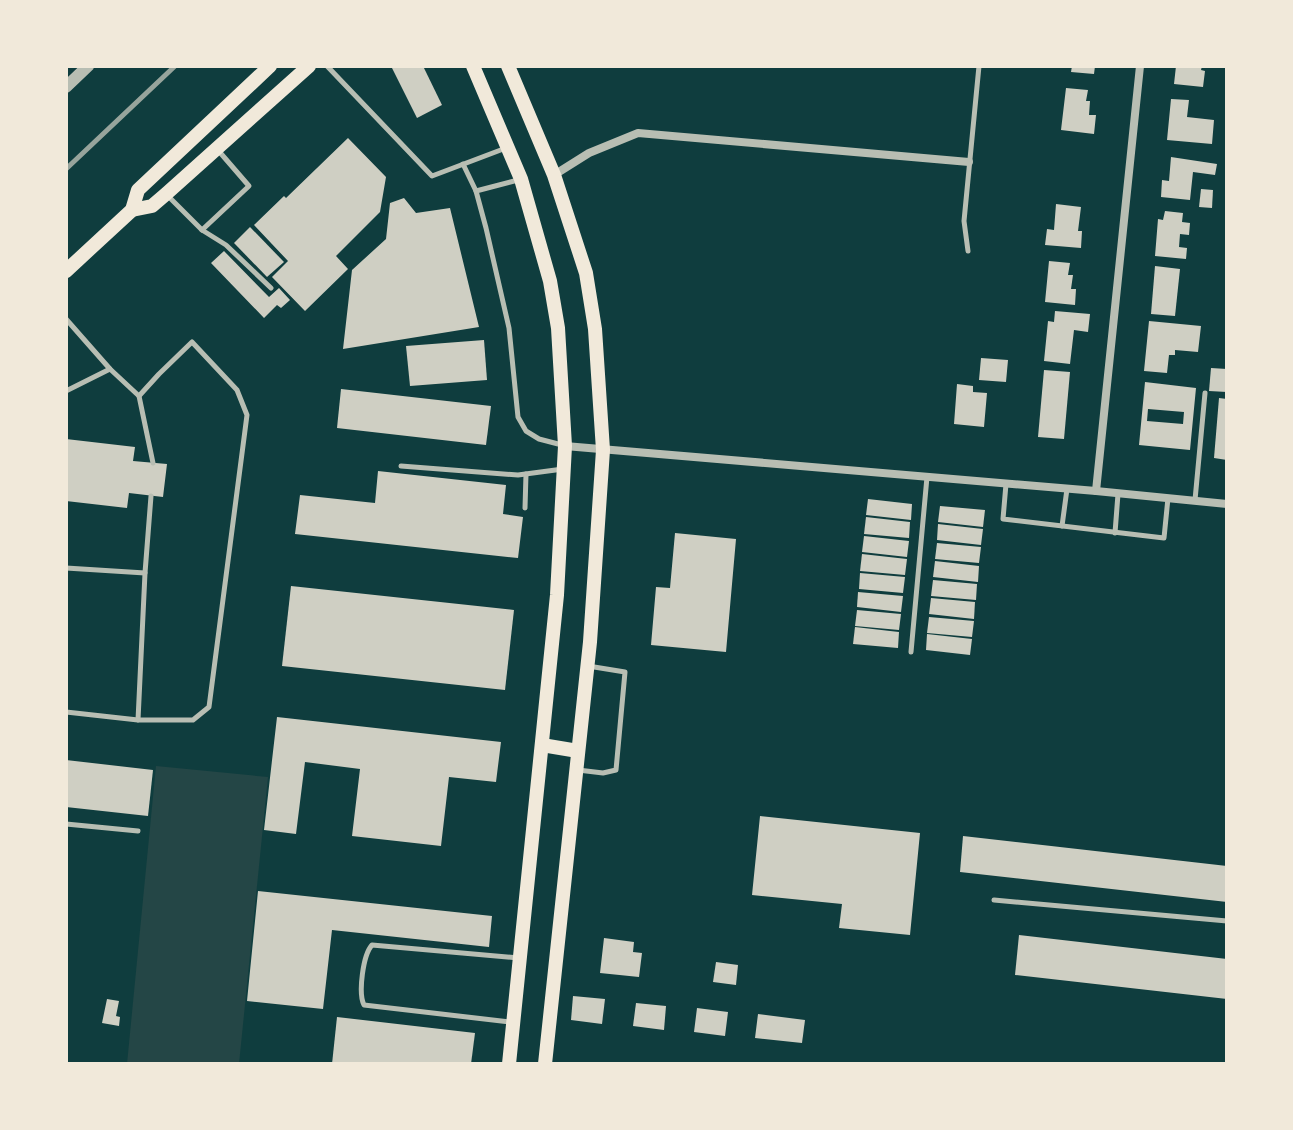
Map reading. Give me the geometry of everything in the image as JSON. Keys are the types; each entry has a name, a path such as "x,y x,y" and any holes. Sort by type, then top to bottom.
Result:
{"main road":[{"path":"66,271 132,210 138,190 270,66"},
{"path":"132,210 152,206 309,66"},
{"path":"473,66 521,179 550,281 558,328 565,446 557,595 509,1064"},
{"path":"508,66 554,175 586,273 595,329 603,450 588,666 545,1064"},
{"path":"542,745 578,751"}],"street":[{"path":"66,87 88,66"},
{"path":"1096,491 1140,66"},
{"path":"554,175 589,153 638,133 969,162"},
{"path":"565,446 1227,504"}],"lane":[{"path":"327,66 432,176 507,147"},
{"path":"968,251 964,221 979,66"},
{"path":"202,230 249,186 217,149"},
{"path":"463,164 476,191 509,328 518,417 526,431 539,439 565,446"},
{"path":"476,191 521,179"},
{"path":"166,194 202,230 226,245 271,288"},
{"path":"66,319 110,369 139,396 153,463"},
{"path":"66,712 138,720 193,720 209,707 247,415 237,390 192,342 139,396"},
{"path":"66,391 110,369"},
{"path":"1195,501 1205,393"},
{"path":"401,466 518,475 564,469"},
{"path":"525,508 526,474"},
{"path":"911,652 927,477"},
{"path":"1006,483 1003,519 1164,538 1168,498"},
{"path":"1062,526 1067,489"},
{"path":"1115,533 1118,493"},
{"path":"138,720 151,496"},
{"path":"66,568 145,573"},
{"path":"576,770 603,773 616,770 625,672 588,666"},
{"path":"66,824 138,831"},
{"path":"994,900 1227,921"},
{"path":"513,1022 364,1005 360,998 366,951 372,945 520,958"}],"shaded area":[{"path":"156,766 268,777 239,1064 127,1064"}],"building":[{"path":"391,66 423,66 442,105 417,118"},
{"path":"1072,66 1095,66 1094,74 1071,72"},
{"path":"1176,66 1202,66 1201,70 1205,71 1203,87 1174,84"},
{"path":"1066,88 1088,90 1086,101 1090,101 1089,115 1096,115 1094,134 1061,130"},
{"path":"1171,99 1189,100 1187,117 1214,120 1212,144 1167,140"},
{"path":"348,138 386,177 380,212 336,256 348,269 305,311 272,277 288,261 254,225"},
{"path":"1171,157 1217,164 1215,175 1193,172 1190,200 1161,197 1162,180 1169,181"},
{"path":"1201,189 1213,190 1212,208 1199,207"},
{"path":"404,198 416,213 450,208 479,327 343,349 352,270 386,239 390,203"},
{"path":"1056,204 1081,207 1078,231 1082,231 1081,248 1045,245 1047,229 1054,230"},
{"path":"1165,211 1183,213 1182,222 1190,223 1189,235 1180,234 1179,247 1187,248 1186,259 1155,256 1158,219 1163,220"},
{"path":"250,227 284,262 267,277 234,243"},
{"path":"224,251 269,297 279,288 290,300 281,308 277,305 264,318 211,263"},
{"path":"1049,261 1070,263 1068,275 1073,275 1071,289 1076,289 1075,305 1045,302"},
{"path":"1155,266 1180,269 1175,316 1151,314"},
{"path":"1055,311 1090,314 1088,332 1074,330 1070,364 1044,361 1048,321 1054,322"},
{"path":"1149,321 1201,326 1198,352 1175,350 1175,355 1169,355 1167,373 1144,371"},
{"path":"484,340 487,380 410,386 406,346"},
{"path":"981,358 1008,360 1006,382 979,380"},
{"path":"1211,368 1227,369 1227,392 1209,391"},
{"path":"1044,370 1070,372 1064,439 1038,437"},
{"path":"1145,382 1196,388 1190,450 1139,445","holes":["1148,409 1184,412 1183,424 1147,421"]},
{"path":"957,384 973,386 973,392 987,393 984,427 954,424"},
{"path":"341,389 491,406 486,445 337,428"},
{"path":"1219,398 1227,399 1227,460 1214,458"},
{"path":"66,439 135,447 133,461 167,464 163,497 129,493 127,508 66,501"},
{"path":"378,471 506,485 503,514 523,517 518,558 295,534 300,495 375,503"},
{"path":"868,499 912,504 911,520 866,515"},
{"path":"940,506 985,510 983,527 938,522"},
{"path":"866,517 910,522 909,538 864,534"},
{"path":"938,524 983,529 981,545 937,540"},
{"path":"675,533 736,539 726,652 651,645 656,587 670,588"},
{"path":"864,536 909,541 907,557 862,552"},
{"path":"937,543 981,547 979,563 935,559"},
{"path":"862,554 907,559 905,575 860,571"},
{"path":"935,561 979,566 978,582 933,577"},
{"path":"860,573 905,577 903,593 859,589"},
{"path":"933,580 977,584 976,600 931,596"},
{"path":"291,586 514,610 505,690 282,666"},
{"path":"858,592 903,596 901,612 857,607"},
{"path":"931,598 975,602 974,619 929,614"},
{"path":"857,610 901,614 899,630 855,626"},
{"path":"929,617 974,621 972,637 927,633"},
{"path":"855,627 899,632 898,648 853,644"},
{"path":"927,634 972,639 970,655 926,650"},
{"path":"277,717 501,742 496,782 449,777 441,846 352,836 360,769 305,762 296,834 264,830"},
{"path":"66,760 153,770 148,816 66,807"},
{"path":"760,816 920,833 910,935 839,928 842,904 752,895"},
{"path":"963,836 1227,866 1227,902 960,872"},
{"path":"258,891 492,916 489,947 332,930 323,1009 247,1001"},
{"path":"1019,935 1227,959 1227,999 1015,975"},
{"path":"604,938 634,942 633,952 642,953 639,977 600,973"},
{"path":"716,962 738,965 736,985 713,982"},
{"path":"573,996 605,999 602,1024 571,1020"},
{"path":"107,999 119,1001 116,1016 120,1017 119,1026 102,1023"},
{"path":"636,1003 666,1006 664,1030 633,1026"},
{"path":"697,1008 728,1012 725,1036 694,1032"},
{"path":"758,1014 805,1020 802,1043 755,1038"},
{"path":"337,1017 475,1033 471,1064 332,1064"}],"railway":[{"path":"66,169 175,66"}]}
